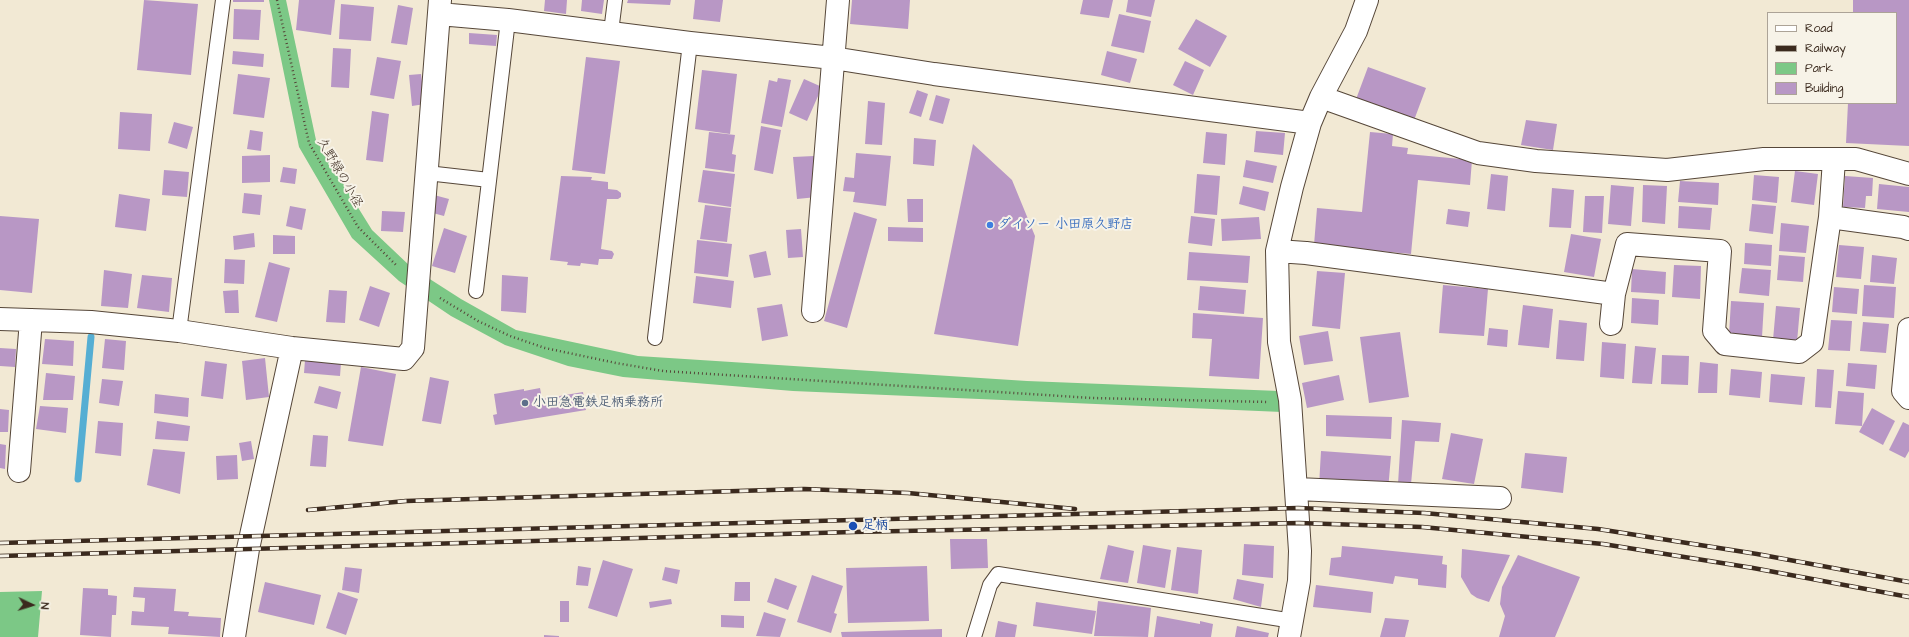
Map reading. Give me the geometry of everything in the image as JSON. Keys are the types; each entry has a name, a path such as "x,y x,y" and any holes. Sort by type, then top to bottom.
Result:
{"street":[{"path":"813,311 838,0"},
{"path":"1291,629 1299,581 1300,551 1290,400 1279,342 1277,251 1292,187 1310,123 1321,97 1356,31 1367,0"},
{"path":"0,319 91,322 179,331 292,348 404,359 413,348 439,7 508,20 690,43 833,58 934,74 1310,123"},
{"path":"1321,97 1478,153 1536,161 1667,170 1764,159 1856,159 1909,174"},
{"path":"1611,324 1614,294 1627,244 1720,251 1714,331 1724,344 1799,352 1812,342 1830,217 1834,160"},
{"path":"1830,217 1909,229"},
{"path":"1277,251 1306,253 1614,294"},
{"path":"19,471 31,320"},
{"path":"1909,329 1902,391 1909,398"},
{"path":"234,637 248,549 292,348"},
{"path":"1297,489 1500,498"}],"lane":[{"path":"179,331 223,0"},
{"path":"611,32 615,0"},
{"path":"476,291 508,20"},
{"path":"655,338 690,43"},
{"path":"427,173 489,180"},
{"path":"974,637 990,585 998,574 1291,629"}],"path":[{"name":"久野緑の小径","path":"277,0 309,143 358,227 397,266 418,283 478,321 510,336 545,348 663,371 1092,398 1266,402 1290,400"}],"green space":[{"path":"269,0 286,0 316,140 372,230 411,267 461,299 516,330 638,356 1027,381 1279,391 1282,412 793,391 623,377 568,366 505,345 451,316 399,281 352,238 299,147"},
{"path":"42,591 38,637 0,637 0,592"}],"building":[{"path":"144,0 198,4 191,75 137,70"},
{"path":"233,0 264,0 264,2 233,2"},
{"path":"299,0 335,0 331,35 296,30"},
{"path":"545,0 567,0 566,14 544,11"},
{"path":"582,0 604,0 602,14 581,11"},
{"path":"628,0 671,0 670,5 627,3"},
{"path":"695,0 723,0 720,22 693,19"},
{"path":"852,0 910,0 908,29 850,24"},
{"path":"1083,0 1113,0 1109,18 1080,14"},
{"path":"1128,0 1155,0 1151,17 1126,12"},
{"path":"1853,0 1909,0 1909,146 1846,143 1848,104 1897,104 1897,12 1853,12"},
{"path":"341,4 374,7 371,41 339,39"},
{"path":"398,5 413,8 407,45 391,43"},
{"path":"234,9 261,10 259,40 233,39"},
{"path":"1119,14 1151,21 1144,53 1111,46"},
{"path":"1196,19 1227,36 1210,67 1178,49"},
{"path":"469,33 497,35 496,46 469,44"},
{"path":"333,48 351,49 349,88 331,87"},
{"path":"233,51 264,54 263,67 232,64"},
{"path":"1107,51 1137,59 1130,83 1101,75"},
{"path":"377,57 401,61 394,99 370,95"},
{"path":"586,57 620,61 605,174 572,170"},
{"path":"1185,61 1204,70 1193,95 1173,85"},
{"path":"1368,67 1426,88 1413,123 1355,102"},
{"path":"702,70 737,74 730,134 695,129"},
{"path":"238,74 270,78 264,118 233,114"},
{"path":"421,74 425,104 412,106 409,75"},
{"path":"778,78 791,80 782,127 761,123 769,80 777,82"},
{"path":"804,79 822,87 807,121 789,113"},
{"path":"917,90 928,94 921,117 909,113"},
{"path":"936,95 950,99 943,124 929,120"},
{"path":"868,101 885,103 882,145 865,144"},
{"path":"372,111 389,114 383,162 366,160"},
{"path":"120,112 152,114 150,151 118,149"},
{"path":"1526,120 1557,124 1553,150 1521,145"},
{"path":"174,122 193,127 187,149 168,143"},
{"path":"761,126 781,130 773,174 754,170"},
{"path":"250,130 263,132 261,151 247,149"},
{"path":"1256,131 1285,133 1283,155 1254,152"},
{"path":"709,132 735,135 732,154 736,155 734,172 705,168"},
{"path":"1206,132 1227,134 1225,165 1203,163"},
{"path":"1370,132 1393,134 1392,146 1408,148 1407,154 1472,160 1470,185 1418,180 1411,254 1314,245 1317,208 1362,212"},
{"path":"914,138 936,140 934,166 913,164"},
{"path":"973,144 1012,180 1035,236 1018,346 934,334"},
{"path":"856,153 891,156 886,206 853,202 855,192 843,191 845,177 854,178"},
{"path":"270,155 270,182 242,183 242,156"},
{"path":"814,156 817,197 797,199 793,157"},
{"path":"1246,160 1277,166 1273,183 1243,177"},
{"path":"283,167 297,169 295,184 280,182"},
{"path":"164,170 189,172 187,197 162,195"},
{"path":"703,170 735,174 731,207 698,202"},
{"path":"1795,171 1818,174 1814,205 1791,202"},
{"path":"1197,174 1220,176 1217,215 1194,213"},
{"path":"1491,174 1508,176 1505,211 1487,209"},
{"path":"1754,175 1779,177 1777,203 1752,200"},
{"path":"561,176 592,177 591,180 608,182 608,189 617,190 621,193 621,197 618,199 607,199 601,249 612,251 614,254 612,259 599,259 598,265 581,263 580,266 567,265 568,262 550,260"},
{"path":"1845,176 1873,178 1872,196 1866,196 1865,208 1843,207"},
{"path":"1680,181 1719,183 1718,205 1678,202"},
{"path":"1879,184 1909,187 1909,212 1877,209"},
{"path":"1611,185 1634,187 1631,226 1608,224"},
{"path":"1643,185 1667,186 1665,224 1642,222"},
{"path":"1243,186 1269,192 1265,211 1239,204"},
{"path":"1552,188 1574,190 1571,228 1549,227"},
{"path":"244,193 262,195 260,215 242,213"},
{"path":"119,194 150,199 146,231 115,227"},
{"path":"434,195 449,199 444,216 429,212"},
{"path":"1585,196 1604,196 1602,233 1583,232"},
{"path":"907,199 923,199 923,222 908,222"},
{"path":"1752,204 1776,206 1773,234 1749,231"},
{"path":"705,205 731,208 727,242 700,239"},
{"path":"290,206 306,209 302,230 286,226"},
{"path":"1679,206 1712,208 1710,230 1678,228"},
{"path":"1448,209 1470,212 1468,227 1446,224"},
{"path":"382,211 405,212 403,232 381,231"},
{"path":"854,212 877,219 847,328 824,321"},
{"path":"0,216 39,219 32,293 0,290"},
{"path":"1191,216 1215,219 1212,246 1188,243"},
{"path":"1259,217 1261,239 1222,241 1221,219"},
{"path":"1781,223 1809,226 1806,253 1779,251"},
{"path":"888,227 923,228 923,242 888,241"},
{"path":"444,228 467,236 455,273 432,266"},
{"path":"801,229 803,257 788,258 786,230"},
{"path":"254,233 255,247 234,250 233,236"},
{"path":"1571,234 1601,239 1594,277 1564,272"},
{"path":"273,235 295,236 295,254 273,254"},
{"path":"697,240 732,244 728,277 694,273"},
{"path":"1745,243 1772,245 1771,266 1744,264"},
{"path":"1839,245 1864,247 1861,279 1836,277"},
{"path":"766,251 771,275 754,278 749,255"},
{"path":"1189,252 1250,256 1248,283 1187,280"},
{"path":"1779,255 1805,257 1803,282 1777,280"},
{"path":"1872,255 1897,258 1894,284 1870,282"},
{"path":"225,259 245,260 244,284 224,283"},
{"path":"269,262 290,268 277,322 255,317"},
{"path":"1674,265 1701,266 1700,299 1672,297"},
{"path":"1742,268 1771,270 1769,296 1739,293"},
{"path":"1632,269 1666,272 1665,294 1631,292"},
{"path":"104,270 132,274 128,308 101,306"},
{"path":"1317,271 1345,273 1340,329 1312,326"},
{"path":"142,275 172,278 169,312 137,308"},
{"path":"502,275 528,277 526,313 501,311"},
{"path":"696,276 734,281 731,308 693,303"},
{"path":"1443,285 1488,289 1484,336 1439,333"},
{"path":"1864,285 1896,287 1894,318 1862,316"},
{"path":"370,286 390,293 379,327 359,320"},
{"path":"1200,286 1246,290 1244,314 1198,310"},
{"path":"1834,287 1859,289 1857,314 1832,312"},
{"path":"238,290 239,313 225,313 223,291"},
{"path":"329,290 347,291 345,323 326,322"},
{"path":"1632,298 1659,300 1658,325 1631,323"},
{"path":"1731,301 1764,303 1762,337 1729,335"},
{"path":"782,304 788,336 762,341 757,308"},
{"path":"1523,305 1553,309 1549,348 1518,345"},
{"path":"1776,306 1800,308 1797,342 1773,340"},
{"path":"1193,313 1263,318 1259,379 1209,376 1212,339 1192,338"},
{"path":"1559,320 1587,323 1584,361 1556,359"},
{"path":"1831,320 1852,321 1850,351 1828,350"},
{"path":"1863,322 1889,324 1886,353 1860,351"},
{"path":"1489,328 1508,330 1507,347 1487,345"},
{"path":"1328,331 1333,361 1304,365 1299,336"},
{"path":"1400,332 1409,397 1369,403 1360,337"},
{"path":"45,339 74,341 73,366 42,364"},
{"path":"105,339 126,341 124,370 102,368"},
{"path":"1602,342 1626,344 1624,379 1600,377"},
{"path":"1635,346 1656,348 1652,384 1632,383"},
{"path":"0,348 16,349 15,367 0,366"},
{"path":"1662,355 1689,356 1688,385 1661,384"},
{"path":"265,358 269,397 246,400 242,361"},
{"path":"305,360 341,363 340,376 304,373"},
{"path":"205,361 227,364 223,399 201,396"},
{"path":"1700,362 1718,364 1717,393 1698,393"},
{"path":"1848,363 1877,365 1875,389 1846,386"},
{"path":"361,367 396,374 383,446 348,441"},
{"path":"1731,369 1762,372 1760,398 1729,395"},
{"path":"1817,369 1834,370 1831,408 1815,407"},
{"path":"46,373 75,376 73,400 43,400"},
{"path":"1771,374 1805,377 1802,405 1769,402"},
{"path":"1339,375 1344,400 1307,408 1302,383"},
{"path":"430,377 449,381 441,424 422,421"},
{"path":"102,379 123,381 119,406 99,403"},
{"path":"319,386 341,392 337,409 314,403"},
{"path":"540,388 542,399 583,392 586,410 495,425 493,415 497,414 494,394"},
{"path":"1838,391 1864,393 1862,426 1835,424"},
{"path":"155,394 189,398 188,417 154,413"},
{"path":"40,406 68,408 66,433 36,429"},
{"path":"1872,408 1895,421 1883,445 1859,432"},
{"path":"0,409 9,410 8,432 0,432"},
{"path":"1326,415 1392,417 1391,439 1326,436"},
{"path":"1402,420 1441,423 1439,442 1415,441 1411,484 1398,484"},
{"path":"98,421 123,423 121,456 95,453"},
{"path":"157,421 190,426 188,441 155,439"},
{"path":"1903,422 1909,425 1909,451 1905,458 1889,450"},
{"path":"1451,433 1483,439 1474,484 1442,479"},
{"path":"313,435 328,436 326,467 310,466"},
{"path":"251,441 254,459 242,461 239,443"},
{"path":"0,444 6,445 5,469 0,468"},
{"path":"153,449 185,452 180,494 147,485"},
{"path":"1321,451 1391,456 1388,490 1319,486"},
{"path":"1525,453 1567,457 1563,493 1521,488"},
{"path":"237,455 238,479 217,480 216,456"},
{"path":"950,539 987,539 988,568 951,569"},
{"path":"1244,544 1274,546 1273,578 1242,575"},
{"path":"1108,545 1134,551 1128,583 1100,579"},
{"path":"1143,545 1171,550 1165,588 1137,583"},
{"path":"1342,546 1443,556 1442,564 1447,565 1446,588 1418,585 1418,579 1395,576 1393,584 1329,575 1331,558 1341,557"},
{"path":"1177,547 1202,550 1198,594 1171,590"},
{"path":"1462,549 1510,555 1489,602 1477,598 1471,594 1461,577"},
{"path":"1518,555 1580,577 1555,637 1499,637 1505,616 1500,604 1502,587"},
{"path":"603,560 633,569 617,617 588,608"},
{"path":"578,566 591,568 588,586 576,585"},
{"path":"927,566 929,621 848,623 846,568"},
{"path":"345,567 362,569 359,593 342,590"},
{"path":"665,567 680,570 677,584 662,580"},
{"path":"812,575 843,586 834,613 837,614 831,633 797,622"},
{"path":"775,578 797,586 788,610 767,602"},
{"path":"1237,579 1264,584 1261,607 1233,599"},
{"path":"265,582 321,595 314,625 258,612"},
{"path":"735,582 750,582 750,601 734,601"},
{"path":"1316,585 1373,592 1371,613 1313,607"},
{"path":"134,587 176,589 174,611 189,612 188,616 221,618 220,637 168,634 169,627 131,625 132,611 144,612 145,598 133,597"},
{"path":"83,588 108,589 108,595 117,596 116,615 112,615 111,637 80,635"},
{"path":"338,592 358,599 346,635 326,628"},
{"path":"671,599 672,604 650,608 649,602"},
{"path":"560,601 569,601 569,622 560,622"},
{"path":"1098,601 1151,608 1148,637 1094,636"},
{"path":"1036,602 1096,611 1092,634 1033,626"},
{"path":"764,612 786,619 780,637 756,636"},
{"path":"721,615 744,616 744,628 721,627"},
{"path":"1157,616 1200,624 1200,621 1213,624 1211,637 1154,637"},
{"path":"1385,618 1409,620 1405,637 1380,637"},
{"path":"998,621 1017,625 1015,637 995,637"},
{"path":"1237,626 1269,633 1268,637 1235,637"},
{"path":"942,629 942,637 842,637 841,632"},
{"path":"544,635 559,636 559,637 544,637"}],"waterway":[{"path":"78,479 91,337"}],"railway":[{"path":"308,510 406,501 804,489 908,493 1075,509"},
{"path":"0,543 1298,508 1424,513 1598,529 1757,554 1909,582"},
{"path":"0,556 853,532 1299,523 1422,527 1603,544 1753,568 1909,597"}],"place":[{"name":"ダイソー 小田原久野店","path":"990,225"},
{"name":"小田急電鉄足柄乗務所","path":"525,403"},
{"name":"足柄","path":"853,526"}]}
